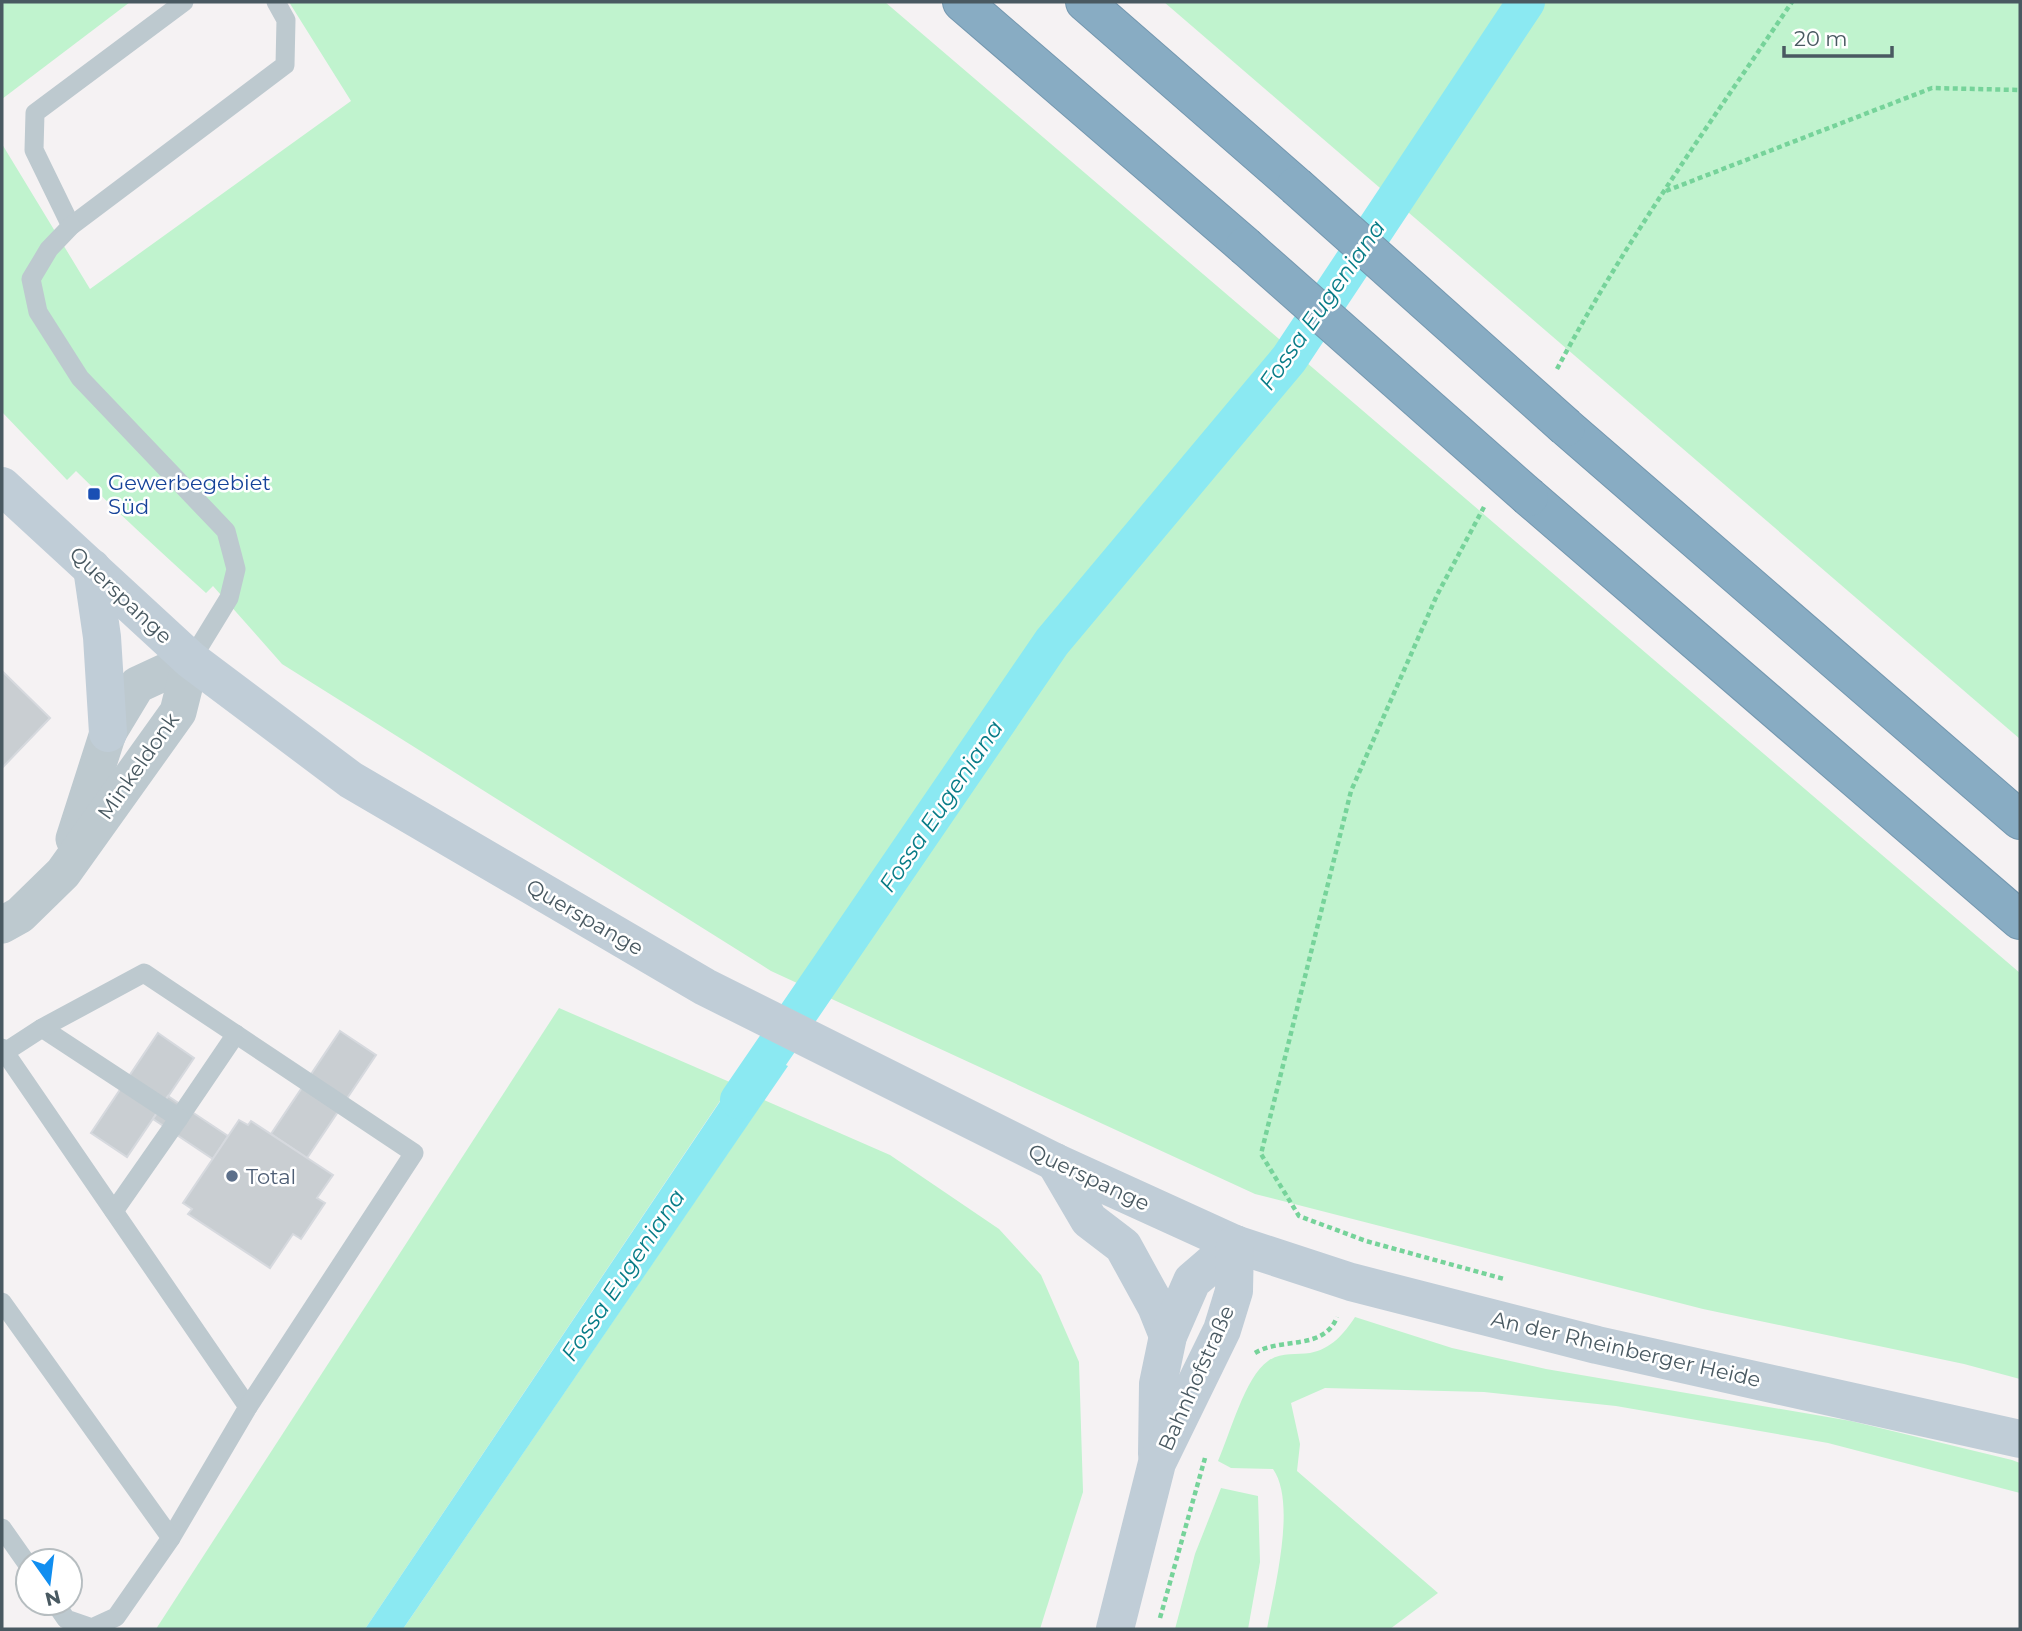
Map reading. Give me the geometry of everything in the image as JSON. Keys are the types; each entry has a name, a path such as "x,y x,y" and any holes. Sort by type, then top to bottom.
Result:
{"highway":[{"path":"962,2 1245,246 1529,497 2020,920"},
{"path":"1086,2 1566,427 2020,820"}],"street":[{"name":"Querspange","path":"2,486 191,660 351,780 705,987 1055,1162 1235,1244"},
{"path":"92,568 102,637 108,733"},
{"name":"Minkeldonk","path":"63,873 108,733 137,685 191,660"},
{"name":"Minkeldonk","path":"2,925 20,915 63,873 178,712 191,660"},
{"path":"1055,1162 1089,1220 1123,1246 1156,1306 1168,1336"},
{"name":"An der Rheinberger Heide","path":"1235,1244 1352,1282 1597,1345 2020,1439"},
{"name":"Bahnhofstraße","path":"1157,1463 1158,1384 1168,1336 1192,1281 1235,1244"},
{"name":"Bahnhofstraße","path":"1115,1629 1157,1463 1222,1330 1234,1291 1235,1244"}],"lane":[{"path":"71,226 34,150 35,113 184,2"},
{"path":"191,660 229,598 236,569 226,531 80,379 38,312 31,279 49,249 71,226 285,65 286,20 276,2"},
{"path":"65,1617 92,1628 117,1617 171,1538 248,1407 414,1153 144,973 3,1050 248,1407"},
{"path":"41,1028 179,1118"},
{"path":"114,1211 236,1034"},
{"path":"2,1303 171,1538"},
{"path":"2,1528 15,1547"}],"path":[{"path":"1553,377 1578,329 1664,192 1792,2"},
{"path":"1664,192 1932,88 2020,90"},
{"path":"1251,1355 1267,1345 1316,1339 1333,1328 1366,1241 1299,1216 1261,1154 1352,791 1437,595 1489,498"},
{"path":"1157,1629 1200,1471 1210,1446"}],"green space":[{"path":"2,2 130,2 2,99"},
{"path":"289,2 885,2 2020,973 2020,1379 1964,1364 1703,1309 1255,1194 771,971 282,664 213,586 206,593 76,471 67,480 2,412 2,144 90,289 351,101"},
{"path":"1164,2 2020,2 2020,739"},
{"path":"559,1008 732,1083 365,1629 156,1629"},
{"path":"764,1100 890,1155 999,1229 1041,1275 1079,1362 1083,1492 1040,1629 403,1629"},
{"path":"1355,1317 1452,1348 1546,1369 1851,1421 2012,1460 2020,1463 2020,1493 1828,1443 1616,1406 1484,1392 1325,1388 1291,1403 1300,1444 1297,1471 1438,1593 1390,1629 1267,1629 1282,1547 1283,1503 1280,1484 1273,1469 1231,1468 1218,1461 1245,1393 1260,1369 1278,1356 1310,1353 1324,1348 1341,1335"},
{"path":"1221,1488 1258,1496 1260,1562 1248,1629 1175,1629 1195,1554"}],"water":[{"path":"754,1051 788,1066 403,1629 365,1629"}],"building":[{"path":"2,671 50,718 2,768"},
{"path":"340,1031 376,1055 307,1158 271,1134"},
{"path":"158,1033 194,1058 127,1157 91,1133"},
{"path":"168,1096 228,1136 213,1159 153,1119"},
{"path":"239,1120 248,1125 251,1121 333,1175 317,1198 325,1203 301,1239 293,1234 270,1268 188,1214 192,1209 183,1203"}],"waterway":[{"name":"Fossa Eugeniana","path":"739,1100 1052,642 1289,359 1526,2"}],"place":[{"name":"Gewerbegebiet Süd","path":"94,494"},
{"name":"Total","path":"232,1176"}]}
